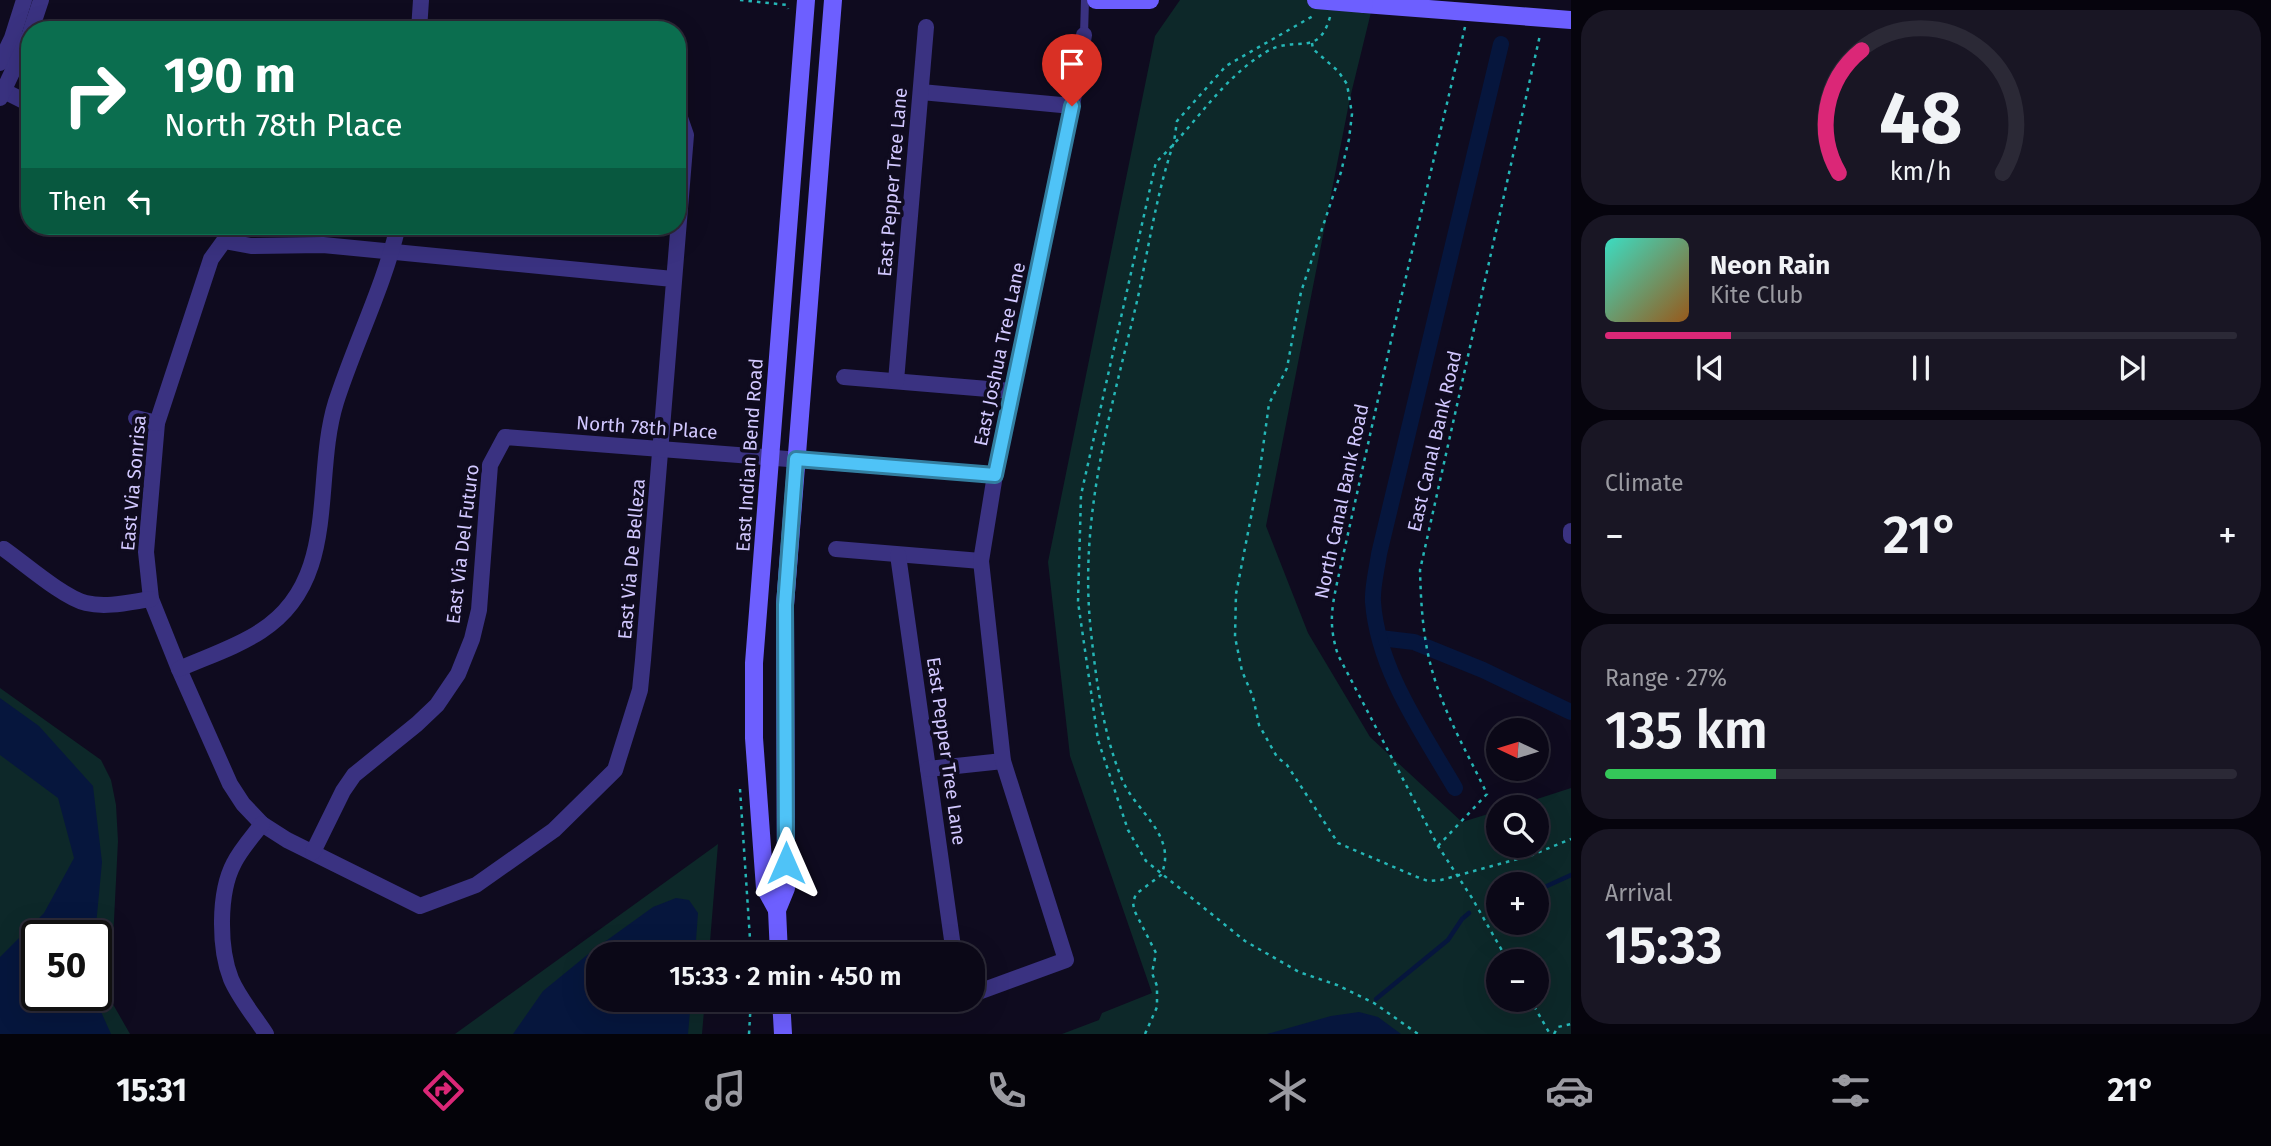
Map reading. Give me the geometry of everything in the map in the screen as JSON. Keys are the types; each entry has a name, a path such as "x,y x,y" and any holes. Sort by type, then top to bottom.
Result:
{"main road":[{"name":"East Indian Bend Road","path":"777,910 765,888 754,738 754,663 806,0"},
{"name":"East Indian Bend Road","path":"778,942 777,910 786,888 785,605 833,0"},
{"path":"1096,0 1150,0"},
{"path":"1318,6 1364,4 1571,20"},
{"path":"782,1012 783,1034"}],"street":[{"path":"0,63 12,38 24,0"},
{"path":"34,21 41,0"},
{"path":"420,21 421,0"},
{"name":"East Pepper Tree Lane","path":"897,381 926,27"},
{"name":"East Joshua Tree Lane","path":"985,990 1066,960 1003,761 981,561 995,475 1072,106 1084,35"},
{"path":"21,52 2,93 21,100"},
{"path":"921,92 1072,106"},
{"path":"179,669 262,631 284,611 302,588 313,563 319,537 327,445 336,403 395,235"},
{"name":"East Via De Belleza","path":"313,852 420,914 476,886 554,831 615,770 640,690 677,235"},
{"name":"East Via Sonrisa","path":"313,852 262,824 243,804 230,784 151,599 146,552 157,423 211,259 224,241 251,246 323,245 390,252"},
{"path":"390,252 673,279"},
{"path":"844,377 1012,391"},
{"path":"136,418 157,423"},
{"name":"North 78th Place","path":"505,437 995,475"},
{"name":"East Via Del Futuro","path":"313,852 343,791 354,775 437,705 458,674 472,639 479,610 489,465 505,437"},
{"path":"4,549 84,603 102,605 151,599"},
{"path":"836,549 981,561"},
{"name":"East Pepper Tree Lane","path":"898,555 952,942"},
{"path":"928,769 1003,761"},
{"path":"262,824 233,864 225,890 223,950 232,981 266,1034"}],"lane":[{"name":"East Joshua Tree Lane","path":"1084,35 1085,0"}],"path":[{"path":"740,0 787,5"},
{"path":"1145,1034 1157,1007 1157,986 1152,973 1156,953 1134,910 1133,902 1136,894 1161,875 1165,857 1160,833 1127,790 1120,776 1099,691 1091,630 1088,554 1095,490 1107,423 1177,121 1226,66 1318,6"},
{"name":"North Canal Bank Road","path":"1469,12 1393,332 1331,612 1331,634 1338,655 1438,846 1501,949"},
{"name":"East Canal Bank Road","path":"1438,846 1487,794 1433,674 1422,620 1419,570 1544,17"},
{"path":"1330,18 1321,38 1312,43 1275,47 1249,62 1156,162 1081,495 1078,602 1097,740 1128,830 1146,860 1161,875 1245,941 1299,972 1337,985 1374,1003 1418,1034"},
{"path":"1312,43 1313,49 1338,71 1347,85 1352,114 1341,172 1301,292 1287,368 1269,404 1237,594 1235,638 1242,671 1264,735 1338,843 1428,881 1532,855 1571,839"},
{"path":"744,864 750,942"},
{"path":"749,1034 750,1012"},
{"path":"1538,1012 1552,1034 1558,1027 1571,1024"}],"green space":[{"path":"1180,0 1374,0 1350,98 1266,526 1308,633 1370,737 1462,822 1486,815 1486,858 1549,858 1549,795 1571,788 1571,1034 1062,1034 1099,1020 1102,1013 1152,993 1070,756 1048,562 1155,36"},
{"path":"0,688 101,760 111,780 116,805 118,841 112,960 112,920 21,920 21,1011 112,1011 112,1002 130,1034 0,1034"},
{"path":"718,844 710,942 586,942 586,1012 704,1012 702,1034 455,1034"}],"water":[{"path":"0,698 39,726 93,786 102,862 97,920 37,920 44,913 74,858 58,798 0,755"},
{"path":"676,898 689,900 698,913 696,942 604,942 653,907"},
{"path":"21,936 21,1011 101,1011 111,1034 0,1034 0,957"},
{"path":"586,956 586,1012 690,1012 688,1034 513,1034 543,991"},
{"path":"1359,1012 1378,1017 1401,1034 1267,1034 1331,1016"}],"waterway":[{"path":"1455,788 1392,676 1377,627 1373,590 1379,554 1501,44"},
{"path":"1380,638 1414,642 1483,670 1571,712"},
{"path":"1549,885 1571,875"},
{"path":"1376,999 1448,940 1469,913"}],"route":[{"path":"786,863 785,605 796,459 995,475 1072,106"}]}
